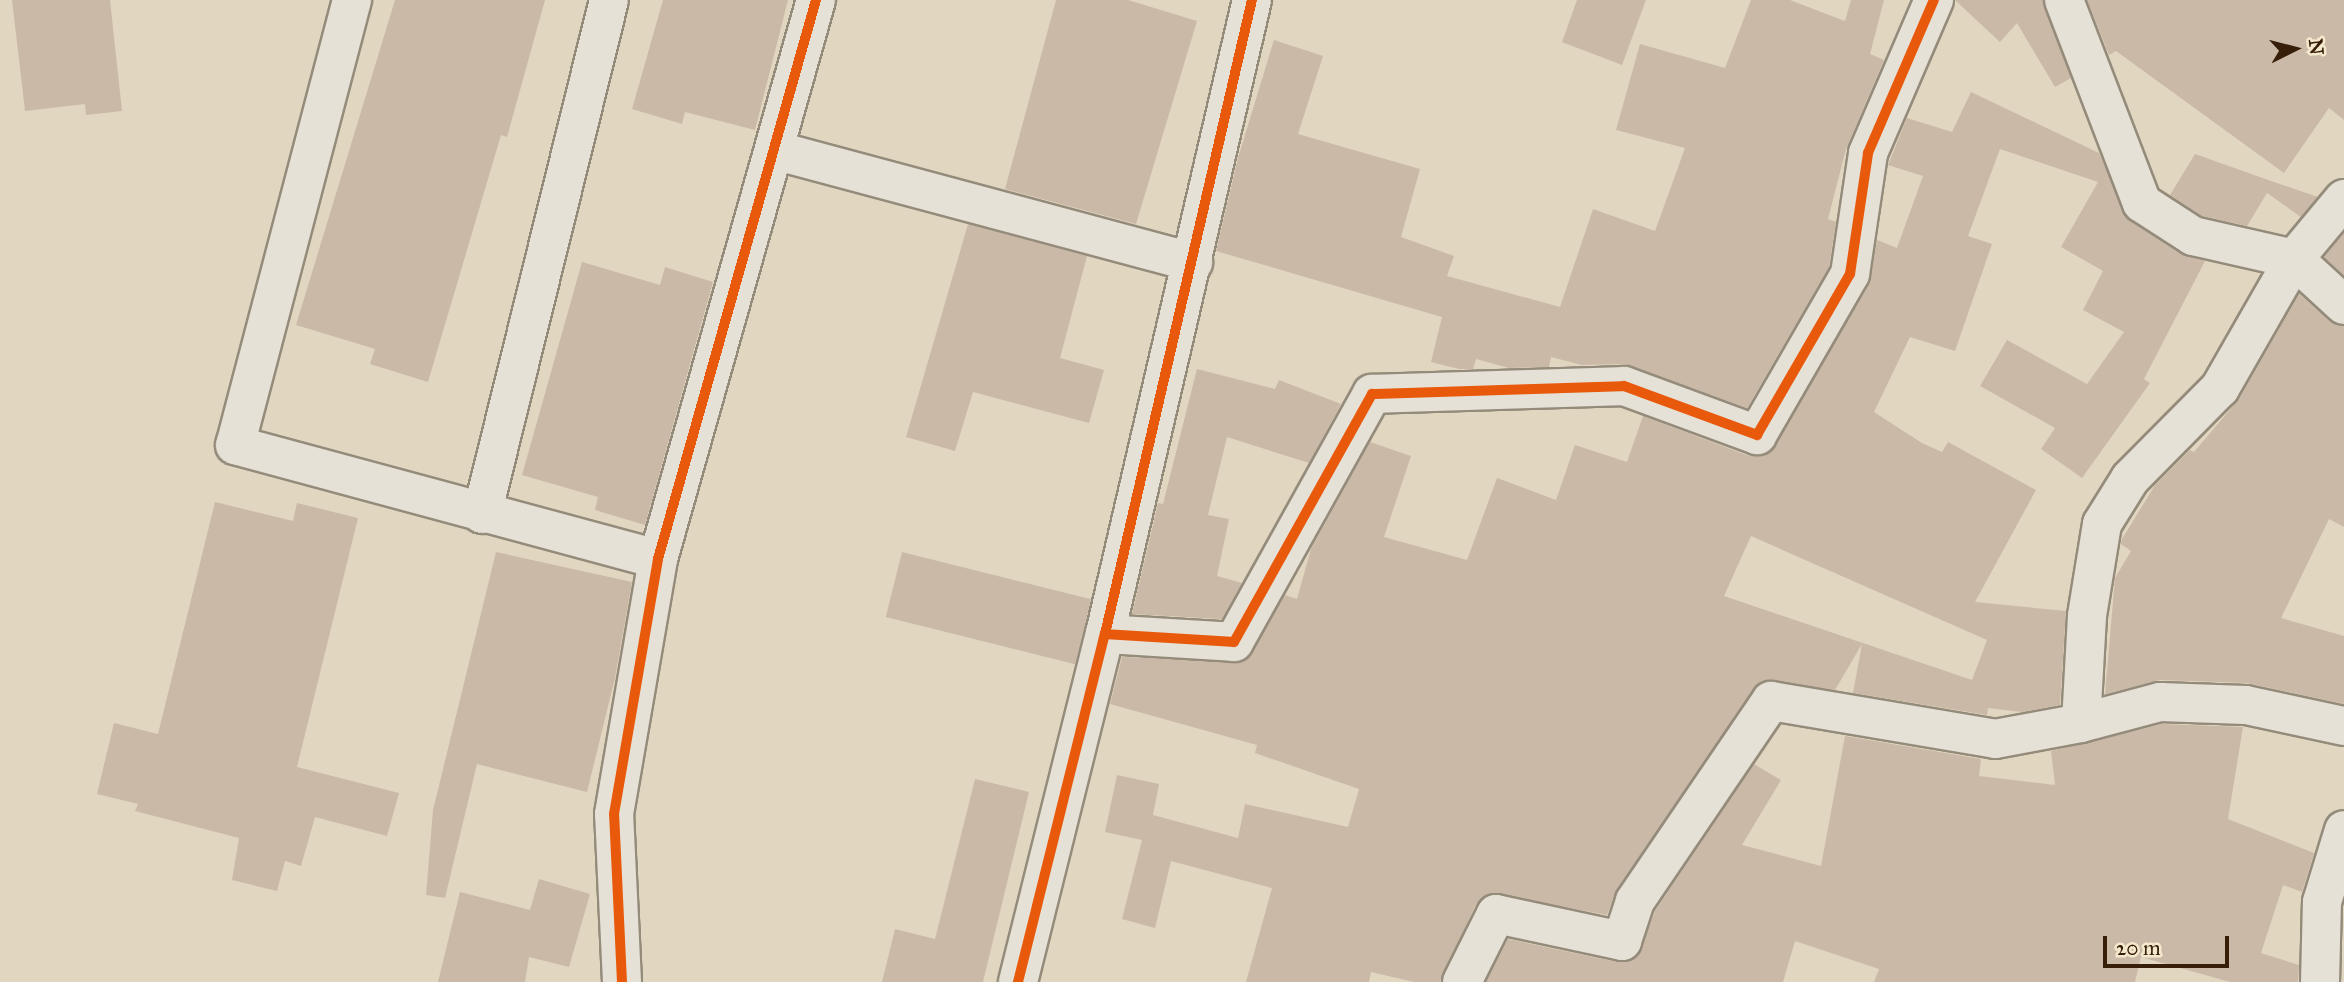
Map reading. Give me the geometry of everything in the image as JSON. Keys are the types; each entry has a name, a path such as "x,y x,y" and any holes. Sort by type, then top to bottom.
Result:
{"street":[{"path":"352,0 235,445 482,514 658,559"},
{"path":"482,514 609,0"},
{"path":"622,982 614,814 658,559 816,0"},
{"path":"1018,982 1105,634 1252,0"},
{"path":"1105,634 1234,642 1371,394 1624,386 1757,435 1850,274 1868,153 1934,0"},
{"path":"2064,0 2142,203 2193,236 2294,259 2344,305"},
{"path":"774,150 1193,262"},
{"path":"2081,723 2087,616 2102,524 2130,479 2220,388 2294,259 2344,199"},
{"path":"1462,982 1496,914 1622,941 1635,901 1771,701 1995,739 2081,723 2160,702 2246,705 2344,726"},
{"path":"2319,982 2322,902 2344,830"}],"building":[{"path":"12,0 110,0 122,111 86,115 85,104 25,111"},
{"path":"395,0 545,0 507,137 501,135 428,382 370,364 375,349 296,325"},
{"path":"663,0 788,0 755,130 685,112 682,124 632,109"},
{"path":"1056,0 1128,0 1197,21 1136,224 1005,189"},
{"path":"1577,0 1646,0 1622,65 1562,42"},
{"path":"1751,0 1790,0 1845,21 1851,0 1884,0 1870,54 1884,60 1846,149 1828,219 1836,222 1829,267 1747,408 1624,364 1582,365 1551,357 1549,367 1509,368 1476,359 1473,369 1459,369 1431,362 1442,317 1216,251 1238,158 1274,40 1323,56 1298,134 1420,169 1401,237 1454,256 1447,276 1560,307 1593,209 1655,231 1685,148 1616,130 1640,44 1725,68"},
{"path":"1955,0 2043,0 2071,78 2055,87 2017,23 2000,42"},
{"path":"2087,0 2344,0 2344,120 2329,108 2284,173 2116,51 2109,55"},
{"path":"1971,92 2099,153 2130,221 2181,254 2205,261 2144,379 2150,383 2082,478 2041,449 2055,428 1980,386 2007,340 2087,384 2124,332 2083,310 2103,271 2061,247 2098,182 2000,149 1968,236 1992,244 1955,351 1910,337 1874,412 1922,443 1942,452 1948,442 2036,490 1975,602 2066,611 2060,705 2022,712 1988,708 1987,715 1853,693 1862,644 1835,690 1762,681 1617,889 1607,915 1491,893 1476,904 1440,982 1414,982 1371,972 1369,982 1246,982 1272,888 1171,861 1155,928 1122,919 1142,840 1105,832 1117,775 1159,784 1153,815 1238,838 1245,804 1348,827 1359,789 1255,753 1257,745 1110,704 1122,657 1245,661 1285,595 1297,599 1311,549 1370,442 1411,456 1384,537 1467,560 1497,478 1556,500 1575,445 1627,462 1643,416 1749,456 1769,453 1869,285 1877,240 1897,248 1923,176 1888,165 1907,118 1952,132","holes":["1751,536 1987,640 1972,680 1724,596"]},
{"path":"2195,154 2318,197 2301,217 2267,193 2247,226 2202,216 2170,195"},
{"path":"968,224 1087,256 1060,358 1104,370 1089,423 973,392 955,451 906,437"},
{"path":"2344,233 2344,275 2324,257"},
{"path":"582,262 660,285 665,267 713,282 645,525 595,510 598,497 522,475"},
{"path":"2299,294 2329,321 2344,326 2344,527 2329,519 2281,618 2344,636 2344,704 2247,683 2160,680 2105,694 2115,578 2131,551 2121,544 2122,539 2155,485 2190,450 2194,452 2239,399"},
{"path":"1197,369 1275,389 1279,380 1341,404 1309,463 1227,437 1208,515 1229,519 1217,576 1242,583 1222,619 1132,614 1158,503 1163,504"},
{"path":"215,502 293,521 297,503 358,518 297,767 399,793 387,836 315,817 301,866 285,861 277,891 232,880 239,838 135,811 138,804 97,794 114,723 158,734"},
{"path":"496,552 632,582 615,678 587,792 477,764 445,898 426,895 433,810"},
{"path":"902,552 1091,599 1075,664 886,617"},
{"path":"2162,724 2243,727 2228,819 2314,853 2302,892 2283,885 2261,953 2299,965 2298,982 2230,982 2141,957 2135,982 1874,982 1879,969 1795,941 1783,982 1486,982 1508,939 1617,962 1637,957 1655,911 1754,764 1781,780 1742,845 1821,866 1845,736 1981,759 1979,776 2055,785 2051,751"},
{"path":"975,779 1029,792 983,982 882,982 895,929 935,939"},
{"path":"539,879 590,894 569,967 529,957 525,982 438,982 460,892 530,910"}],"cycle path":[{"path":"622,982 614,814 658,559 816,0"},
{"path":"1018,982 1105,634 1252,0"},
{"path":"1105,634 1234,642 1372,394 1624,386 1757,435 1850,274 1868,153 1934,0"}]}
